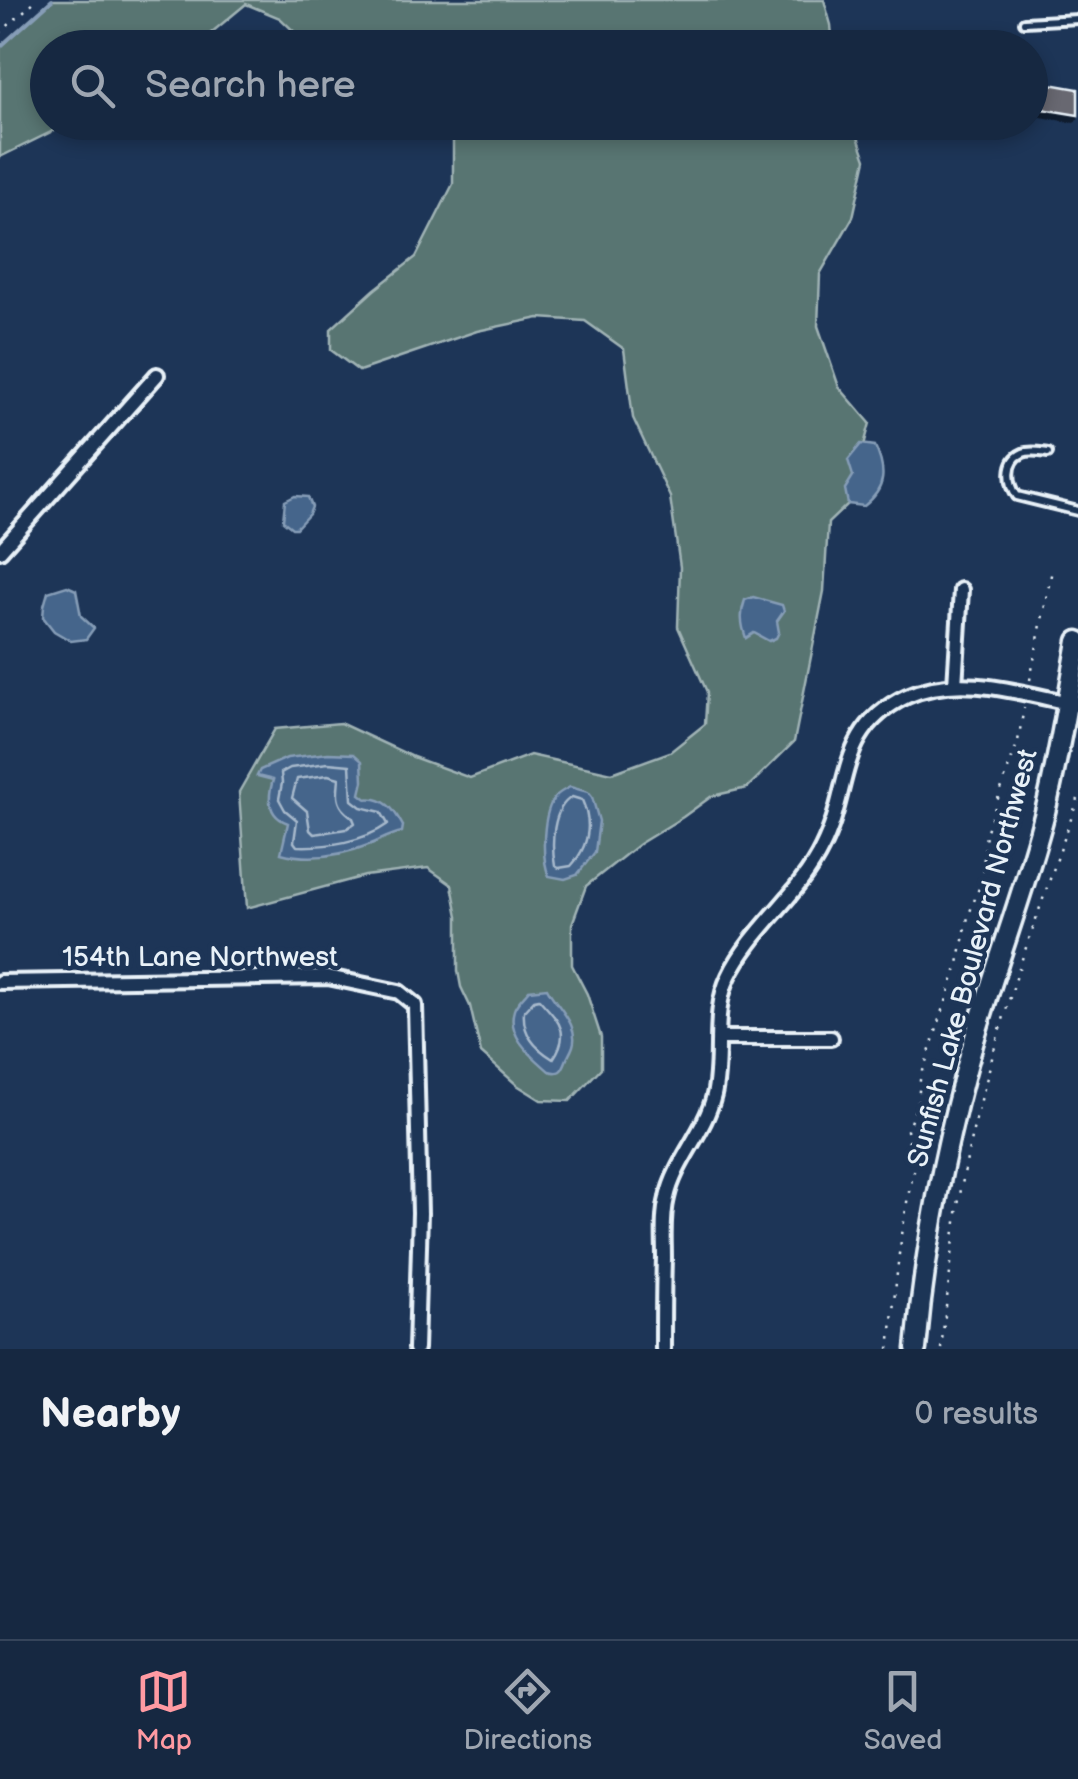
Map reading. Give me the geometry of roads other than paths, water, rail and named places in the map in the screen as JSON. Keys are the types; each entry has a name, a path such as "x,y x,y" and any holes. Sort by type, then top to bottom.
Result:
{"street":[{"path":"0,551 157,375"},
{"path":"955,685 961,590"},
{"name":"Sunfish Lake Boulevard Northwest","path":"916,1349 928,1251 960,1094 1073,704 1078,641"},
{"path":"663,1349 667,1197 712,1100 717,1080 720,1002 727,979 742,952 789,898 817,858 834,818 849,757 860,733 881,713 928,688 955,685 1005,690 1073,704"},
{"name":"154th Lane Northwest","path":"0,982 328,976 399,992 414,1005 420,1213 416,1349"},
{"path":"718,1038 830,1038"}],"lane":[{"path":"1024,22 1078,19"},
{"path":"1048,453 1026,451 1017,456 1010,472 1010,486 1018,496 1078,510"}],"water":[{"path":"861,444 875,446 882,471 877,492 864,506 848,504 845,489 853,476 848,460"},
{"path":"295,496 308,497 312,507 292,528 283,521 285,501"},
{"path":"67,586 76,590 81,616 94,628 86,639 71,641 54,631 43,617 48,592"},
{"path":"753,597 782,605 784,611 777,621 776,638 769,641 754,633 746,638 742,610 745,600"},
{"path":"354,754 362,761 360,794 389,806 403,826 402,832 338,854 303,857 281,853 288,823 276,816 271,806 273,780 257,776 260,770 287,758"},
{"path":"570,787 588,792 599,821 595,852 577,875 565,879 549,876 544,835 551,803"},
{"path":"547,988 570,1023 574,1038 565,1065 558,1072 549,1071 528,1052 514,1028 515,1007 529,990"}],"waterway":[{"path":"0,47 52,0"}]}
